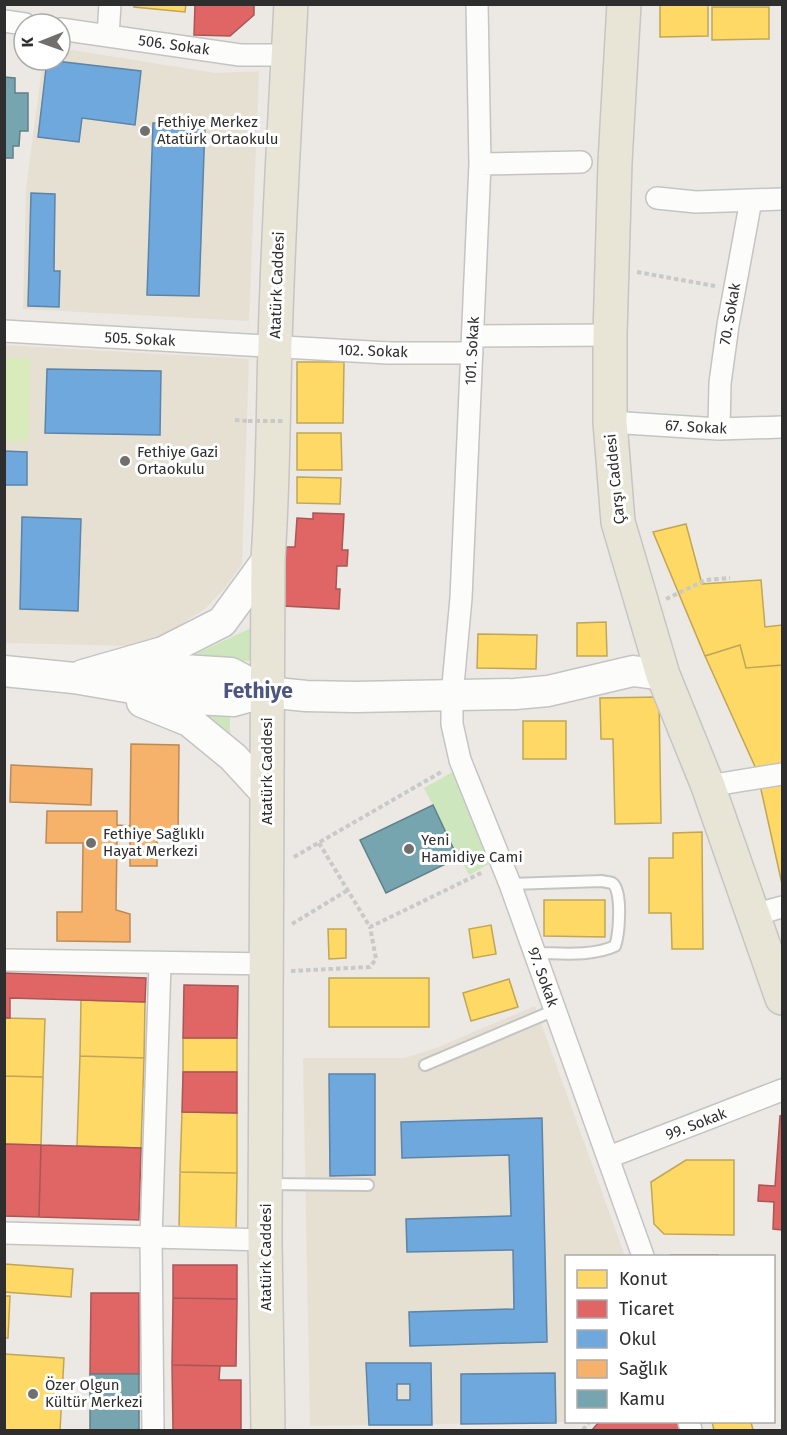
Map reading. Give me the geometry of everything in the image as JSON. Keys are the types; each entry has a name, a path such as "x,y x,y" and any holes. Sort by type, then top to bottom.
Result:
{"main road":[{"name":"Atatürk Caddesi","path":"268,1431 265,1184 276,968 267,794 268,559 273,475 275,346 291,4"},
{"name":"Çarşı Caddesi","path":"624,4 615,162 610,335 610,422 618,522 649,628 648,673 708,786 768,911 783,998"},
{"path":"74,678 163,652 222,622 268,559"},
{"path":"4,671 74,678 196,699 233,701 266,692 316,696 452,696 548,691 648,673"},
{"path":"74,678 189,721 233,757 267,794"}],"street":[{"path":"108,36 110,4"},
{"name":"101. Sokak","path":"452,696 461,598 480,164 477,4"},
{"name":"506. Sokak","path":"72,31 240,55 288,55"},
{"path":"480,164 581,162"},
{"path":"657,198 696,202 783,199"},
{"name":"70. Sokak","path":"719,429 720,383 751,200"},
{"name":"505. Sokak","path":"4,331 275,346"},
{"name":"102. Sokak","path":"275,346 388,353 610,335"},
{"name":"67. Sokak","path":"610,422 719,429 783,427"},
{"name":"97. Sokak","path":"452,696 452,724 460,760 502,862 642,1255"},
{"path":"708,786 783,774"},
{"path":"4,960 276,968"},
{"path":"153,1431 151,1238 160,964"},
{"name":"99. Sokak","path":"609,1157 783,1090"},
{"path":"4,1233 265,1240"}],"lane":[{"path":"510,884 602,881 612,884 617,890 619,935 615,946 606,951 587,953 534,953"},
{"path":"425,1065 555,1010"},
{"path":"265,1184 368,1185"}],"path":[{"path":"613,267 734,290"},
{"path":"235,420 283,421"},
{"path":"678,593 706,580 730,578"},
{"path":"290,859 460,760"},
{"path":"276,968 370,967 376,959 370,927 319,843"},
{"path":"370,927 502,862"},
{"path":"289,925 348,890"}],"shaded area":[{"name":"Fethiye Merkez Atatürk Ortaokulu","path":"72,50 215,73 259,71 249,321 23,309 26,189 41,72 72,72"},
{"name":"Fethiye Gazi Ortaokulu","path":"4,345 249,359 242,564 224,589 205,609 169,632 132,646 5,643"},
{"path":"535,1006 625,1255 565,1255 565,1422 310,1426 303,1058 404,1058 436,1048"}],"green space":[{"path":"5,358 30,358 28,441 5,441"},
{"path":"251,628 250,661 183,660"},
{"path":"189,705 230,718 230,739"},
{"path":"456,770 496,860 469,875 424,788"}],"building: Konut":[{"path":"134,4 186,4 185,12 134,7"},
{"path":"660,4 708,4 708,36 660,37"},
{"path":"712,7 769,7 769,39 712,40"},
{"path":"297,362 344,362 343,423 297,423"},
{"path":"297,433 341,433 342,470 297,470"},
{"path":"297,477 341,478 340,504 297,503"},
{"path":"686,524 702,584 761,580 765,627 782,625 782,665 746,668 740,645 705,656 653,532"},
{"path":"606,622 607,656 577,656 577,623"},
{"path":"478,634 537,635 536,669 477,668"},
{"path":"740,645 746,668 782,665 782,768 757,771 705,656"},
{"path":"659,697 661,823 615,824 613,739 601,739 600,698"},
{"path":"523,721 566,721 566,759 523,759"},
{"path":"782,780 782,884 760,785"},
{"path":"702,832 703,949 672,949 671,913 649,913 649,858 673,858 673,833"},
{"path":"544,900 605,900 605,937 544,936"},
{"path":"491,925 496,954 473,958 469,929"},
{"path":"328,929 346,929 346,958 329,959"},
{"path":"329,978 429,978 429,1027 329,1027"},
{"path":"509,979 518,1007 471,1021 463,993"},
{"path":"81,1000 145,1002 144,1058 80,1056"},
{"path":"4,1018 45,1019 43,1077 4,1076"},
{"path":"183,1038 237,1038 237,1072 183,1072"},
{"path":"80,1056 144,1058 141,1148 77,1146"},
{"path":"4,1076 43,1077 41,1145 4,1144"},
{"path":"182,1112 237,1113 237,1173 180,1172"},
{"path":"686,1160 734,1160 734,1235 664,1234 654,1224 651,1182"},
{"path":"180,1172 237,1173 236,1233 179,1232"},
{"path":"4,1264 73,1269 71,1297 4,1292"},
{"path":"4,1296 10,1296 8,1338 4,1338"},
{"name":"Özer Olgun Kültür Merkezi","path":"4,1354 64,1358 60,1430 4,1430"},
{"path":"712,1423 751,1423 753,1430 714,1430"}],"building: Ticaret":[{"path":"195,4 254,4 254,15 230,36 194,35"},
{"path":"313,513 344,514 342,550 348,550 347,566 337,566 336,589 340,589 339,609 283,606 286,547 295,547 297,518 313,519"},
{"path":"4,973 146,978 145,1002 10,998 10,1018 4,1018"},
{"path":"184,985 238,986 237,1038 183,1038"},
{"path":"183,1072 237,1072 237,1113 182,1112"},
{"path":"782,1115 782,1230 773,1229 774,1202 758,1201 759,1185 775,1186 780,1116"},
{"path":"4,1144 41,1145 39,1217 4,1216"},
{"path":"41,1145 141,1148 139,1220 39,1217"},
{"path":"173,1265 237,1265 237,1299 173,1298"},
{"path":"91,1293 139,1293 139,1374 90,1374"},
{"path":"173,1298 237,1299 236,1366 172,1365"},
{"path":"172,1365 220,1366 219,1380 241,1380 241,1430 173,1430"},
{"path":"598,1423 678,1423 681,1430 592,1430"}],"building: Okul":[{"path":"72,63 141,71 135,125 82,118 79,142 38,137 46,72 72,72"},
{"path":"153,123 205,125 199,296 147,295"},
{"path":"31,193 55,194 54,271 60,271 59,307 28,306"},
{"path":"47,369 161,371 160,435 45,433"},
{"path":"4,451 27,452 27,485 4,485"},
{"path":"22,517 81,519 78,611 20,609"},
{"path":"329,1074 375,1074 375,1175 330,1176"},
{"path":"542,1118 547,1342 410,1346 409,1312 514,1309 513,1250 407,1252 406,1219 511,1216 509,1155 402,1158 401,1122"},
{"path":"366,1363 431,1363 432,1425 369,1425","holes":["397,1384 410,1384 410,1400 397,1400"]},
{"path":"555,1373 556,1423 461,1424 461,1374"}],"building: Sağlık":[{"name":"Fethiye Sağlıklı Hayat Merkezi","path":"131,744 179,745 178,839 157,839 157,866 130,866 130,840 117,839 116,910 130,914 130,942 57,941 57,912 82,912 83,843 46,843 47,811 117,811 117,825 130,826"},
{"path":"11,765 92,769 91,805 10,802"}],"building: Kamu":[{"path":"4,77 15,78 15,93 28,93 28,131 20,131 19,146 13,146 13,158 4,158"},
{"name":"Yeni Hamidiye Cami","path":"433,805 458,858 386,893 360,840"},
{"path":"90,1374 139,1374 139,1430 90,1430"}],"place":[{"name":"Fethiye Merkez Atatürk Ortaokulu","path":"145,131"},
{"name":"Fethiye Gazi Ortaokulu","path":"125,461"},
{"name":"Fethiye Sağlıklı Hayat Merkezi","path":"91,843"},
{"name":"Yeni Hamidiye Cami","path":"409,849"},
{"name":"Özer Olgun Kültür Merkezi","path":"33,1394"}],"district":[{"name":"Fethiye","path":"258,691"}]}
